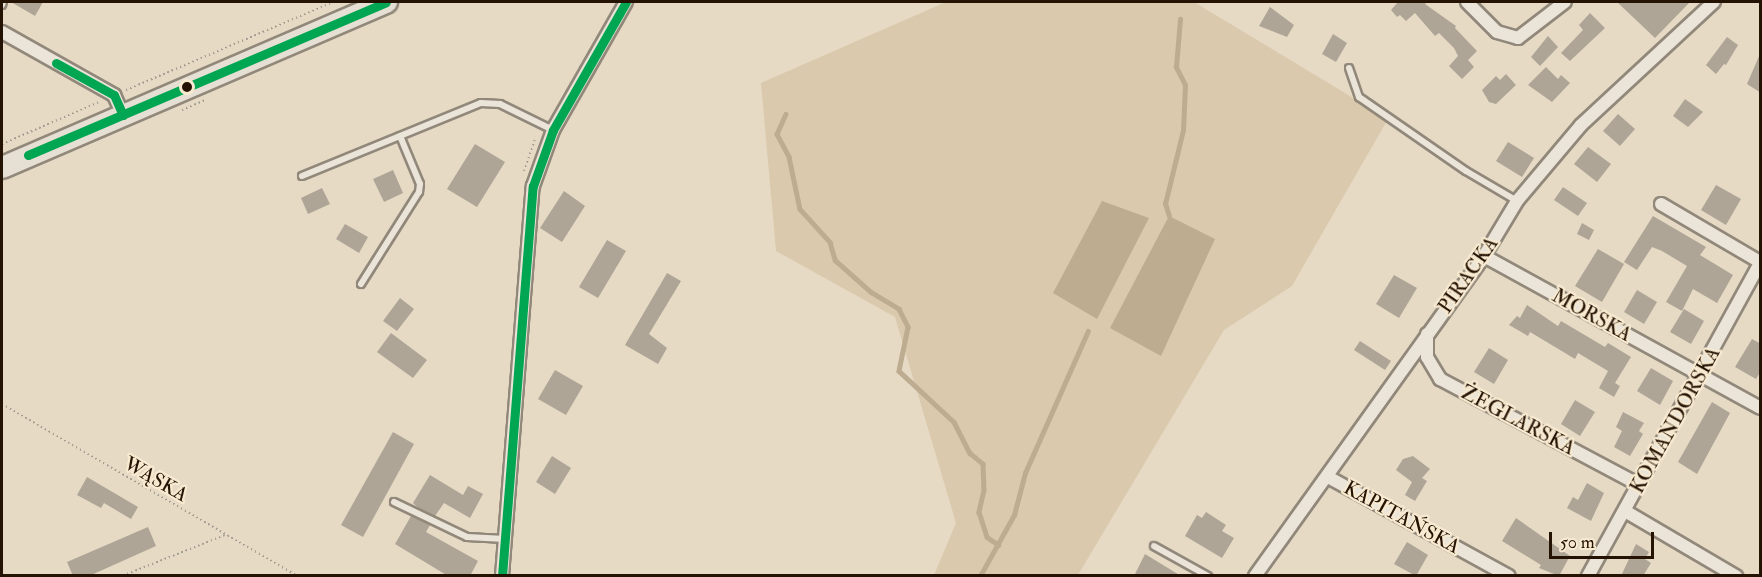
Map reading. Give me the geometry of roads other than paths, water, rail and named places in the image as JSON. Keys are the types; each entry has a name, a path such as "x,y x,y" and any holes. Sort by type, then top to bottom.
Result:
{"highway":[{"path":"2,167 386,2"}],"street":[{"path":"502,576 533,186 553,130 626,2"},
{"path":"1467,2 1497,33 1518,38 1565,2"},
{"name":"PIRACKA","path":"1255,576 1484,256 1517,201 1581,125 1714,2"},
{"path":"2,32 114,95 123,115"},
{"name":"KOMANDORSKA","path":"1588,576 1761,263 1661,204"},
{"name":"MORSKA","path":"1484,256 1761,408"},
{"name":"ŻEGLARSKA","path":"1427,334 1427,357 1440,379 1639,485"},
{"name":"KAPITAŃSKA","path":"1328,477 1509,576"},
{"path":"1625,511 1731,574"}],"lane":[{"path":"1349,69 1359,97 1466,171 1517,201"},
{"path":"302,176 481,103 500,104 553,130"},
{"path":"361,284 419,192 420,184 400,136"},
{"path":"394,502 467,537 505,539"},
{"path":"1154,546 1208,576"}],"waterway":[{"path":"1169,216 1165,204 1183,130 1185,85 1176,67 1180,19"},
{"path":"786,114 777,134 789,157 800,209 830,242 835,260 871,292 899,309 908,327 899,371 954,422 970,453 983,464 984,490 979,512 987,537 999,545"},
{"path":"980,576 1014,515 1025,473 1088,331"}]}
